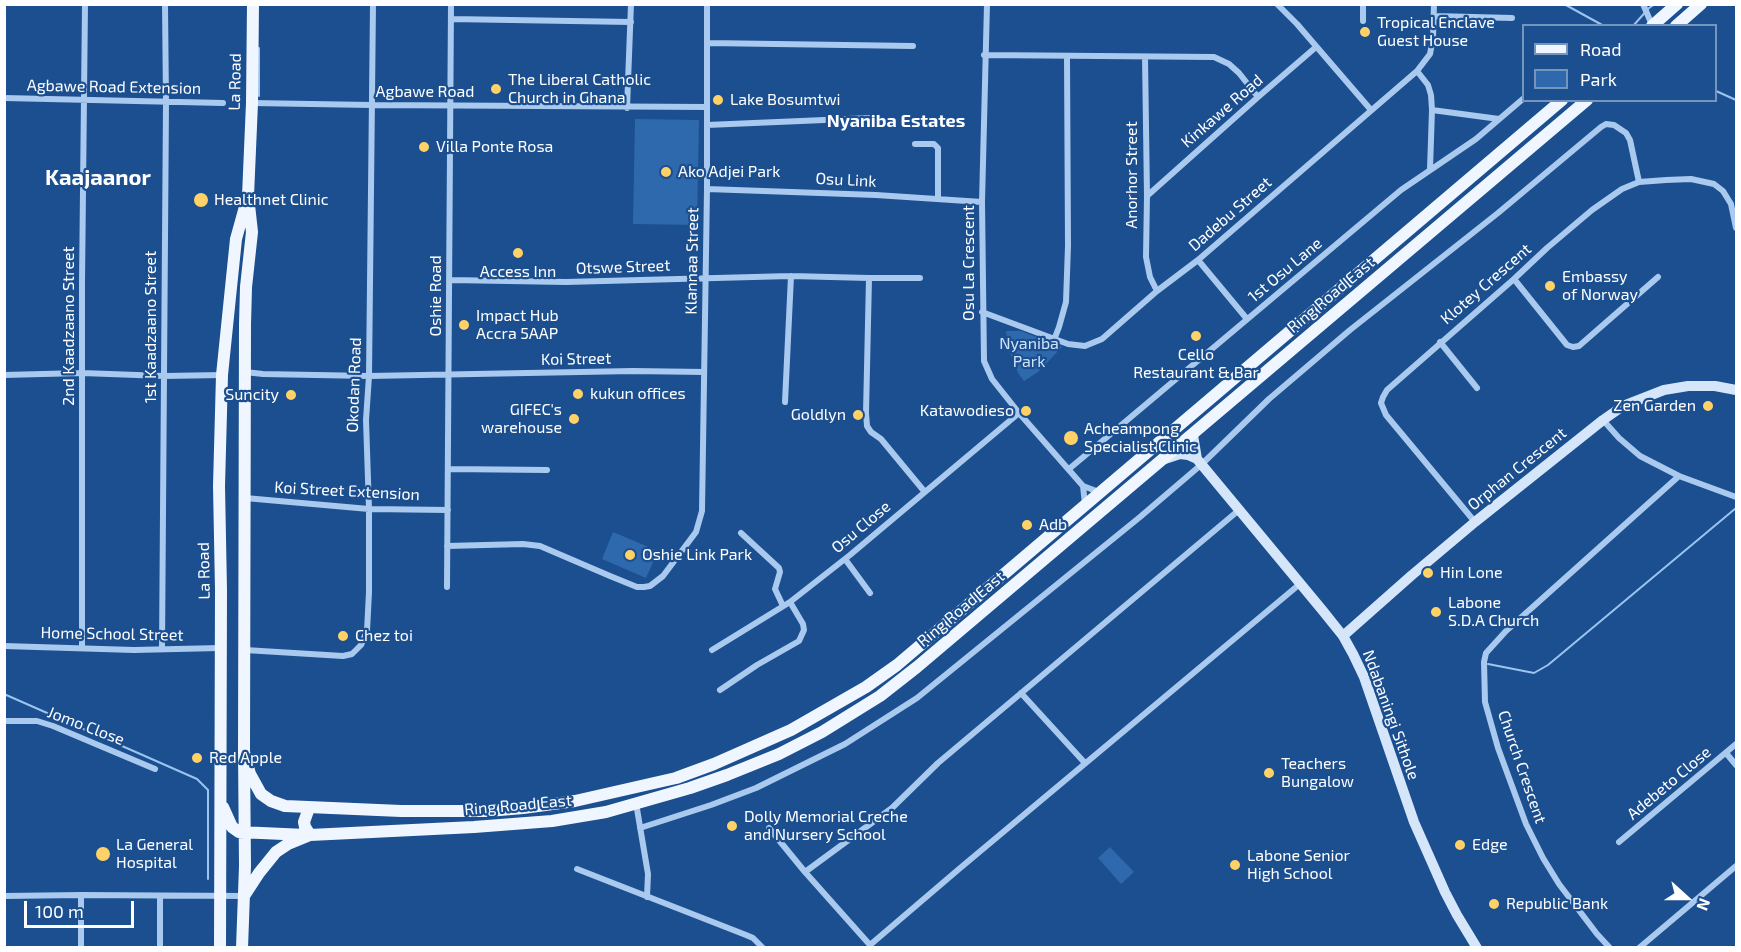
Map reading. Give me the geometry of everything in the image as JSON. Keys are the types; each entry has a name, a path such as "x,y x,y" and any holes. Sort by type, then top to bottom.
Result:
{"main road":[{"name":"La Road","path":"242,948 245,831 243,752 245,324 246,287 252,232 248,196 253,4"},
{"path":"1650,22 1677,4"},
{"path":"1678,24 1701,4"},
{"name":"Ring Road East","path":"243,752 250,774 261,794 285,806 401,811 488,811 585,799 676,778 791,730 881,677 1560,102"},
{"name":"Ring Road East","path":"244,896 276,852 310,835 552,821 606,812 690,788 779,754 822,732 899,682 1585,102"},
{"path":"1532,126 1542,138"},
{"name":"La Road","path":"220,948 219,486 222,375 236,239 248,196"},
{"path":"226,323 245,324"},
{"path":"221,591 244,590"},
{"path":"751,748 758,762"},
{"path":"220,798 232,827 239,832 310,835"},
{"path":"309,808 304,822 310,835"}],"street":[{"name":"2nd Kaadzaano Street","path":"82,648 85,4"},
{"name":"1st Kaadzaano Street","path":"162,649 165,4"},
{"name":"Okodan Road","path":"245,650 343,656 352,654 361,645 367,631 369,509 366,420 369,375 373,4"},
{"name":"Oshie Road","path":"447,587 451,4"},
{"path":"627,108 631,4"},
{"name":"Klannaa Street","path":"447,546 523,544 540,546 637,587 651,585 663,576 696,532 702,511 703,481 707,4"},
{"name":"Osu La Crescent","path":"987,4 982,202 984,361 992,379 1083,486 1099,492"},
{"path":"1277,4 1371,110"},
{"path":"1363,4 1363,21"},
{"name":"Dadebu Street","path":"982,312 1068,344 1085,346 1102,339 1417,71 1430,54 1434,4"},
{"path":"1643,6 1650,22"},
{"path":"1434,16 1512,18"},
{"path":"450,19 631,22"},
{"path":"707,44 914,46"},
{"name":"Kinkawe Road","path":"1147,196 1316,47"},
{"path":"984,55 1214,57 1229,64 1239,73 1258,97"},
{"path":"1054,340 1066,302 1067,56"},
{"name":"Anorhor Street","path":"1145,57 1146,257 1150,277 1157,291"},
{"path":"1417,71 1428,85 1431,95 1430,170"},
{"name":"Agbawe Road Extension","path":"4,98 223,104"},
{"name":"1st Osu Lane","path":"1069,470 1401,190 1453,156 1522,100"},
{"name":"Agbawe Road","path":"252,103 707,107"},
{"path":"1432,110 1499,119"},
{"path":"707,124 871,118"},
{"path":"640,828 756,788 845,744 917,698 1140,517 1199,461 1350,330 1498,213 1601,127 1606,124 1614,125 1626,133 1630,140 1640,182"},
{"path":"915,144 934,144 938,148 938,199"},
{"name":"Klotey Crescent","path":"1475,522 1408,443 1382,408 1383,397 1387,390 1592,210 1622,189 1640,182 1690,179 1714,184 1723,191 1731,204 1737,228"},
{"name":"Osu Link","path":"707,189 982,202"},
{"path":"1197,260 1247,319"},
{"path":"785,402 791,276"},
{"name":"Otswe Street","path":"450,280 566,282 791,276 921,278"},
{"path":"1514,279 1567,345 1573,347 1579,346 1658,277"},
{"path":"869,279 867,426 871,432 881,438 924,491"},
{"path":"1440,342 1477,388"},
{"name":"Koi Street","path":"245,372 369,375 704,372"},
{"path":"4,375 82,373 164,376 222,375"},
{"name":"Orphan Crescent","path":"1343,636 1475,522 1602,420 1623,406 1664,390 1689,386 1715,386 1737,390"},
{"name":"Osu Close","path":"712,650 787,604 845,559 1019,413"},
{"path":"1602,420 1640,456 1679,476 1737,497"},
{"name":"Ndabaningi Sithole","path":"1193,435 1199,461 1343,636 1364,677 1414,822 1445,891 1477,948"},
{"path":"1165,459 1180,454 1199,461"},
{"path":"448,470 547,470"},
{"name":"Church Crescent","path":"1610,948 1559,884 1526,824 1498,748 1485,702 1484,662 1486,653 1506,630 1679,476"},
{"path":"1083,486 1085,504"},
{"name":"Koi Street Extension","path":"245,498 369,509 448,510"},
{"path":"805,872 892,808 938,763 1239,510"},
{"path":"720,690 799,641 804,630 803,624 775,590 780,572 778,568 741,533"},
{"path":"845,559 870,593"},
{"path":"769,828 870,946 1084,762 1301,583"},
{"name":"Home School Street","path":"4,646 220,648"},
{"path":"1021,693 1084,762"},
{"name":"Jomo Close","path":"4,721 37,721 53,726 155,769"},
{"name":"Adebeto Close","path":"1619,842 1737,744"},
{"path":"1726,753 1737,765"},
{"path":"636,803 648,874 647,897"},
{"path":"1639,948 1737,866"},
{"path":"577,869 746,935 753,938 763,948"},
{"path":"81,895 81,948"},
{"path":"4,896 244,896"},
{"path":"160,897 160,948"}],"green space":[{"name":"Ako Adjei Park","path":"635,119 699,120 697,225 633,224"},
{"name":"Nyaniba Park","path":"1006,331 1021,331 1062,347 1038,372 1024,381 1018,373 1008,348"},
{"name":"Oshie Link Park","path":"613,532 658,551 646,578 602,559"},
{"path":"1110,847 1134,872 1121,884 1098,858"}],"waterway":[{"path":"1564,4 1600,24"},
{"path":"1635,24 1655,4"},
{"path":"259,48 259,96"},
{"path":"1717,91 1736,100"},
{"path":"1488,664 1534,673 1548,665 1736,508"},
{"path":"4,694 197,779 208,790 208,879"}],"place":[{"name":"Tropical Enclave Guest House","path":"1365,32"},
{"name":"The Liberal Catholic Church in Ghana","path":"496,89"},
{"name":"Lake Bosumtwi","path":"718,100"},
{"name":"Villa Ponte Rosa","path":"424,147"},
{"name":"Ako Adjei Park","path":"666,172"},
{"name":"Healthnet Clinic","path":"201,200"},
{"name":"Access Inn","path":"518,253"},
{"name":"Embassy of Norway","path":"1550,286"},
{"name":"Impact Hub Accra 5AAP","path":"464,325"},
{"name":"Cello Restaurant & Bar","path":"1196,336"},
{"name":"kukun offices","path":"578,394"},
{"name":"Suncity","path":"291,395"},
{"name":"Zen Garden","path":"1708,406"},
{"name":"Katawodieso","path":"1026,411"},
{"name":"Goldlyn","path":"858,415"},
{"name":"GIFEC's warehouse","path":"574,419"},
{"name":"Acheampong Specialist Clinic","path":"1071,438"},
{"name":"Adb","path":"1027,525"},
{"name":"Oshie Link Park","path":"630,555"},
{"name":"Hin Lone","path":"1428,573"},
{"name":"Labone S.D.A Church","path":"1436,612"},
{"name":"Chez toi","path":"343,636"},
{"name":"Red Apple","path":"197,758"},
{"name":"Teachers Bungalow","path":"1269,773"},
{"name":"Dolly Memorial Creche and Nursery School","path":"732,826"},
{"name":"Edge","path":"1460,845"},
{"name":"La General Hospital","path":"103,854"},
{"name":"Labone Senior High School","path":"1235,865"},
{"name":"Republic Bank","path":"1494,904"}],"district":[{"name":"Nyaniba Estates","path":"896,121"},
{"name":"Kaajaanor","path":"98,178"}]}
